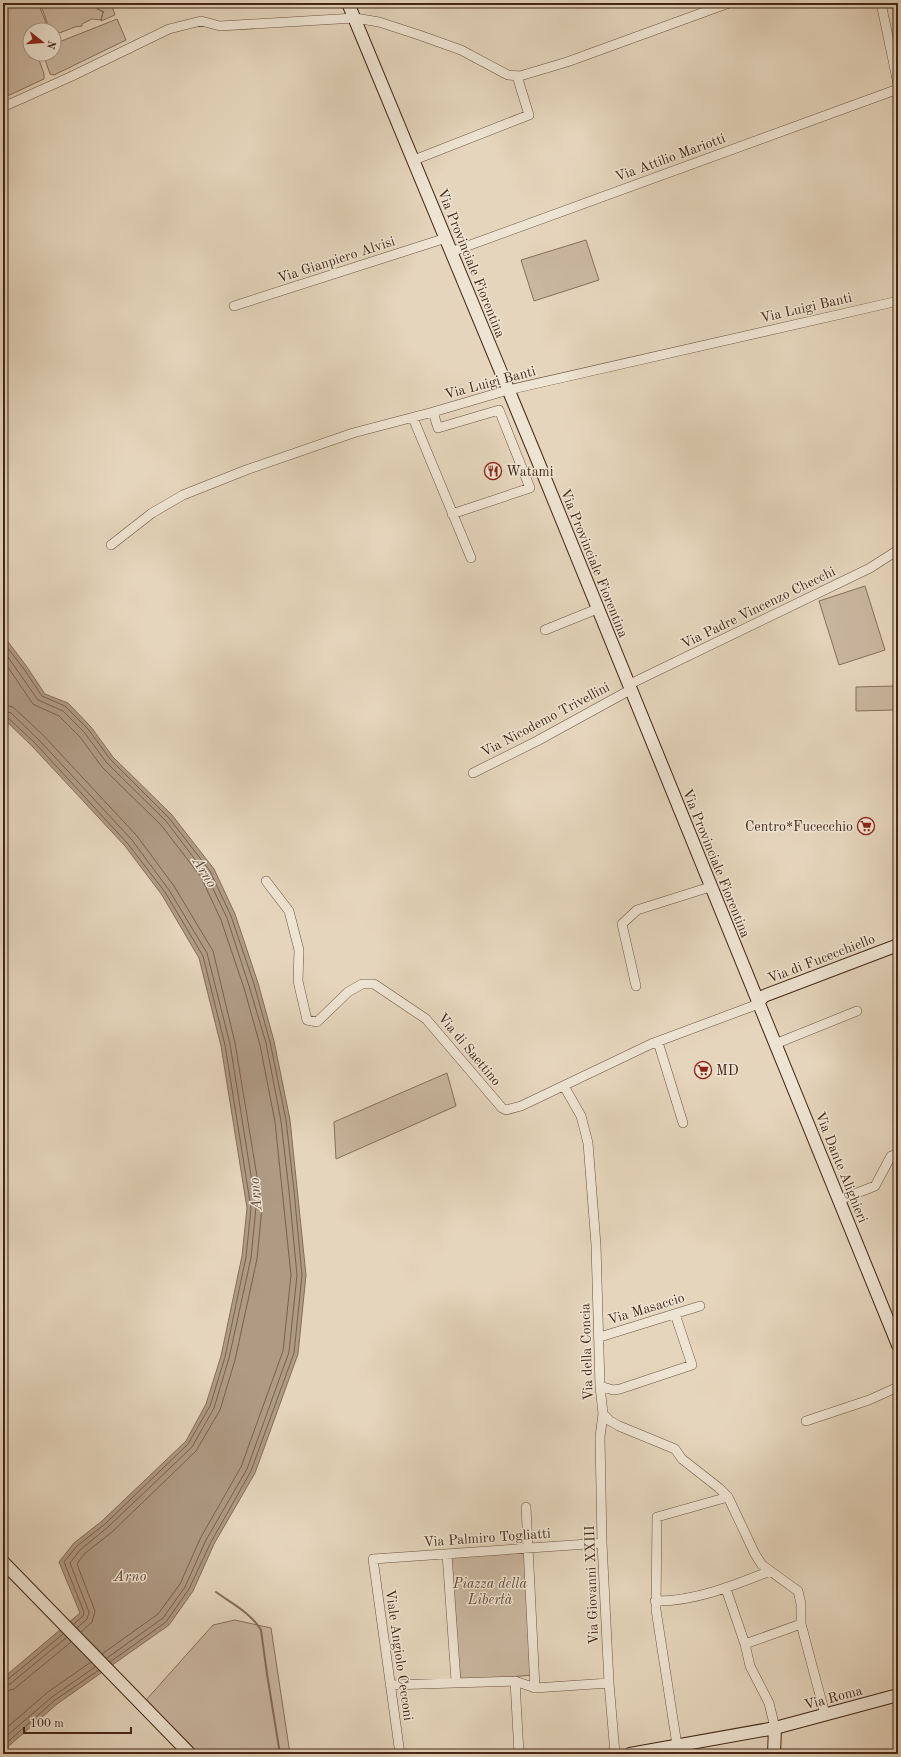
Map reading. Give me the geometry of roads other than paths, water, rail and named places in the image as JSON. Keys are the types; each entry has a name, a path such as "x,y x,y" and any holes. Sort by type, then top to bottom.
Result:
{"main road":[{"name":"Via Provinciale Fiorentina","path":"348,3 356,18 758,1002"},
{"name":"Via di Fucecchiello","path":"758,1002 764,996 898,945"},
{"name":"Via Dante Alighieri","path":"758,1002 898,1343"},
{"path":"5,1564 190,1754"},
{"name":"Via Roma","path":"630,1754 775,1728 898,1695"},
{"path":"774,1754 775,1728"}],"street":[{"path":"3,107 70,77 169,29 201,21 220,26 356,18 379,22 456,48 508,75 516,76 567,62 729,3"},
{"path":"881,3 898,84"},
{"path":"414,160 529,115 516,76"},
{"name":"Via Attilio Mariotti","path":"451,252 898,89"},
{"name":"Via Gianpiero Alvisi","path":"234,306 446,238"},
{"name":"Via Luigi Banti","path":"111,545 152,513 182,495 246,470 353,433 413,418 508,390 898,301"},
{"path":"433,412 438,428 499,410 530,488"},
{"path":"413,418 471,558"},
{"path":"452,514 546,482"},
{"name":"Via Padre Vincenzo Checchi","path":"629,688 870,568 898,550"},
{"path":"545,630 597,609"},
{"name":"Via Nicodemo Trivellini","path":"473,773 537,741 629,688"},
{"name":"Via di Saettino","path":"266,881 289,911 299,950 298,981 308,1020 317,1022 348,992 362,984 374,984 426,1018 502,1108 506,1110 521,1106 658,1042 753,1006 758,1002"},
{"path":"636,986 622,924 637,910 710,887"},
{"path":"775,1044 857,1011"},
{"path":"658,1042 684,1123"},
{"name":"Via della Concia","path":"564,1086 580,1116 588,1143 596,1245 602,1414 619,1426 675,1449 682,1459 719,1488 728,1497 755,1554 762,1565 798,1591 802,1604 801,1624 825,1714"},
{"path":"839,1200 875,1186 891,1156 898,1154"},
{"name":"Via Masaccio","path":"600,1337 700,1306"},
{"path":"600,1386 613,1390 620,1389 692,1365 675,1314"},
{"path":"806,1421 869,1400 898,1387"},
{"name":"Via Giovanni XXIII","path":"602,1414 600,1437 602,1543 609,1683 615,1754"},
{"path":"677,1745 655,1601 657,1518 728,1497"},
{"path":"526,1507 535,1688"},
{"name":"Via Palmiro Togliatti","path":"373,1559 602,1543"},
{"path":"447,1554 456,1682"},
{"name":"Viale Angiolo Cecconi","path":"373,1559 400,1754"},
{"path":"655,1601 667,1601 726,1589 770,1571"},
{"path":"726,1589 745,1644 750,1666 769,1703 775,1728"},
{"path":"745,1644 801,1624"},
{"path":"390,1684 515,1681 535,1688 609,1683"},
{"path":"515,1681 519,1754"}],"water":[{"name":"Arno","path":"3,635 45,694 68,703 91,727 113,757 172,815 214,869 235,914 258,983 274,1041 290,1120 306,1275 298,1354 255,1473 214,1544 193,1591 169,1625 57,1704 3,1751 3,1678 80,1613 59,1562 74,1543 102,1521 186,1441 206,1404 221,1356 242,1256 247,1208 221,1046 199,958 162,895 125,846 32,746 3,718"}],"waterway":[{"path":"216,1592 252,1618 261,1630 280,1754"}],"place":[{"name":"Watami","path":"493,471"},
{"name":"Centro*Fucecchio","path":"866,826"},
{"name":"MD","path":"703,1070"}],"park label":[{"name":"Piazza della Libertà","path":"490,1592"}]}
